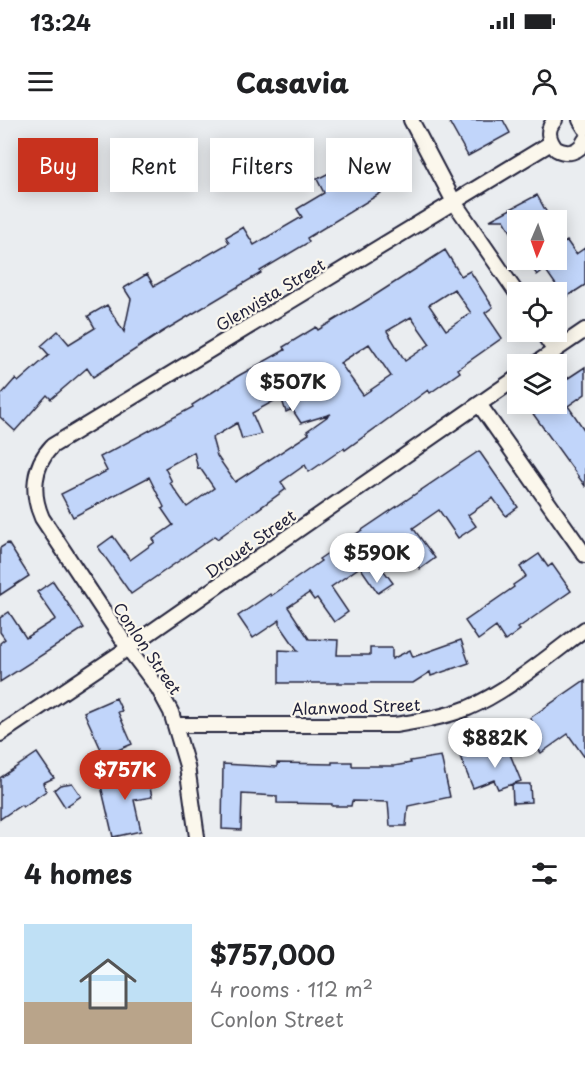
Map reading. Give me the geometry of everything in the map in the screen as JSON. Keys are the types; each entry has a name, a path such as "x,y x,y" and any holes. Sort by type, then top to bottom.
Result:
{"street":[{"path":"411,120 454,202 508,282"},
{"path":"555,120 549,129 551,143 556,149 570,153 577,150 585,140"},
{"path":"580,120 585,128"},
{"name":"Glenvista Street","path":"34,493 43,455 52,446 551,143"},
{"path":"550,354 585,330"},
{"path":"549,342 555,351"},
{"name":"Drouet Street","path":"0,734 128,648 507,385"},
{"path":"479,404 585,555"},
{"name":"Conlon Street","path":"34,493 42,518 128,648 158,688 175,725 187,766 197,837"},
{"name":"Alanwood Street","path":"175,725 395,725 427,721 469,708 489,697 585,629"}],"building":[{"path":"448,120 503,120 510,133 468,156"},
{"path":"326,174 326,192 383,192 307,238 309,242 260,271 261,273 162,332 93,377 87,368 51,399 47,395 15,431 0,417 0,396 15,379 18,382 49,355 41,346 58,331 69,344 95,328 88,316 107,305 124,332 131,299 124,288 147,274 154,286 229,243 226,237 243,227 254,245 302,217 297,209 324,193 317,179"},
{"path":"537,195 545,210 509,210"},
{"path":"507,211 507,225 504,220 490,220"},
{"path":"567,241 576,254 585,248 585,285 567,297 567,282 554,282 546,270 567,270"},
{"path":"445,250 461,276 470,271 493,307 485,313 502,338 458,369 460,372 430,393 428,390 345,450 344,448 309,472 305,465 281,482 286,489 217,539 215,536 131,594 98,547 113,536 130,560 155,542 153,539 173,525 162,509 164,507 149,477 73,517 61,494 107,471 100,457 193,407 192,405 238,376 285,350 283,347 316,327 318,330","holes":["454,289 471,313 446,330 429,305","411,317 430,344 405,361 387,331","369,344 391,376 363,395 340,363","281,397 286,412 292,409 301,423 331,414 307,431 309,434 235,482 217,456 212,438 237,423 242,439 261,434 252,413","194,452 198,469 200,468 214,488 187,507 170,483 172,482 165,468"]},
{"path":"534,270 544,270 537,275"},
{"path":"585,367 585,394 568,406 585,431 585,486 533,414 567,414 567,379"},
{"path":"479,451 518,507 506,516 493,498 468,515 476,526 458,538 439,510 413,528 435,558 420,569 403,545 378,563 393,583 378,593 360,567 331,587 348,612 334,622 317,598 314,600 309,593 288,607 309,639 338,640 337,655 370,655 370,648 392,648 392,659 410,650 413,657 461,640 469,663 431,676 430,672 413,683 279,683 279,650 298,651 280,625 280,620 253,638 238,616 270,594 271,596 321,561 319,559"},
{"path":"8,543 29,576 0,595 0,548"},
{"path":"539,554 548,567 552,564 571,591 518,628 520,630 505,641 496,627 478,640 465,621 514,587 513,585 526,576 520,567"},
{"path":"53,581 84,628 0,682 0,643 5,639 0,632 0,618 9,612 26,638 56,619 37,592"},
{"path":"585,680 585,758 568,734 541,753 522,727 532,721 530,718"},
{"path":"116,698 122,711 118,712 132,744 104,756 84,712"},
{"path":"503,737 521,781 498,789 494,780 473,788 459,754"},
{"path":"37,753 54,778 43,783 46,791 0,819 0,778"},
{"path":"441,756 450,797 408,806 406,826 390,826 388,802 352,801 351,806 277,803 277,796 242,794 241,830 222,829 223,764 277,767 277,763 352,762 352,766 394,766"},
{"path":"135,770 136,776 147,774 152,797 134,800 141,831 113,837 101,786 105,785 104,776"},
{"path":"72,783 81,796 65,807 54,790 60,785"},
{"path":"512,784 530,784 531,802 513,803"}]}
